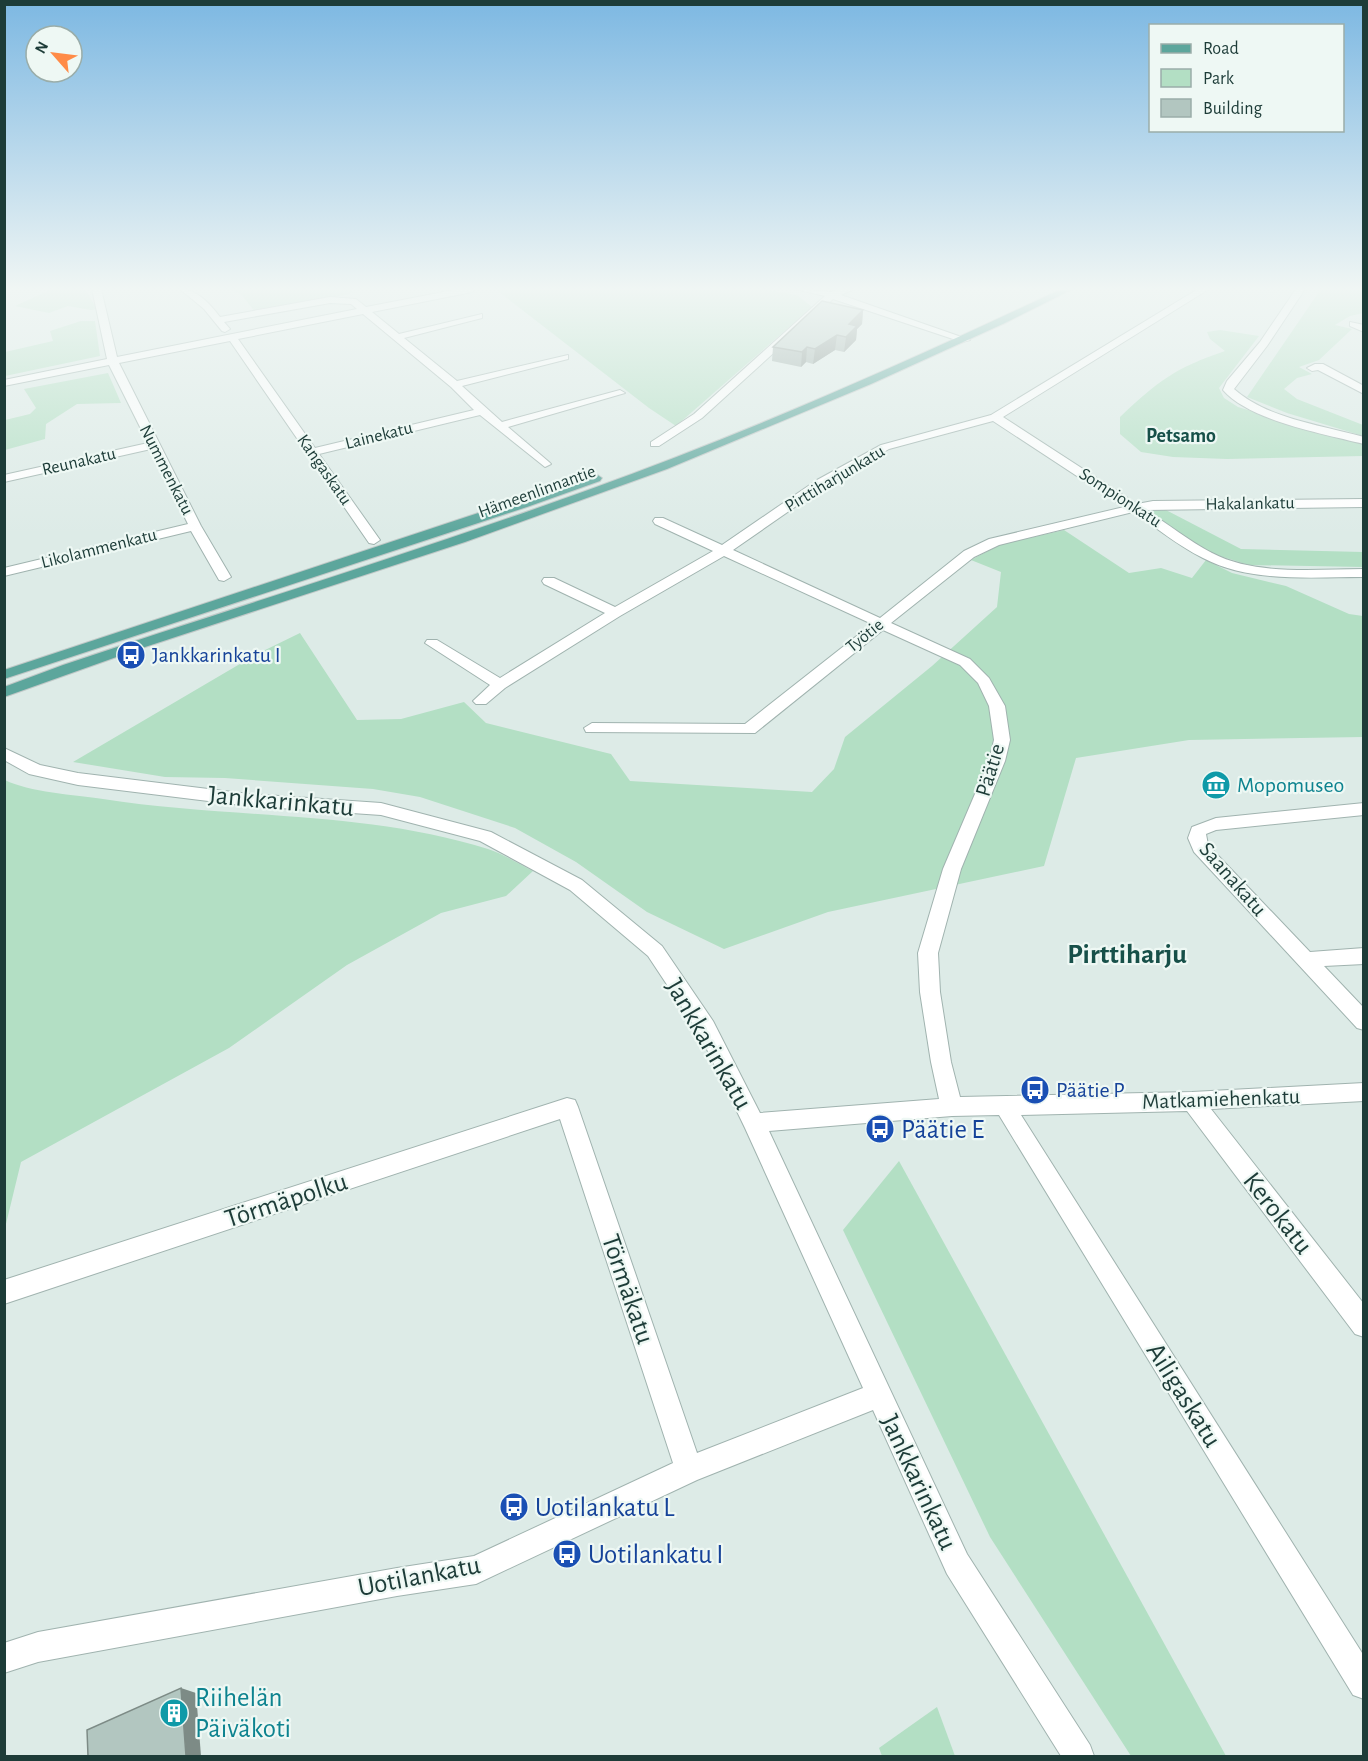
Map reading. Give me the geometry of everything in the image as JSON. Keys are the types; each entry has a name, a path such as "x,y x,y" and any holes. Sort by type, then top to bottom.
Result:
{"main road":[{"path":"739,422 868,371"},
{"name":"Hämeenlinnantie","path":"4,692 104,655 415,555 536,513 786,417 893,371"},
{"path":"654,450 674,448"},
{"name":"Hämeenlinnantie","path":"4,675 196,609 517,507 631,465"}],"street":[{"path":"4,383 65,371"},
{"name":"Nummenkatu","path":"117,371 153,445 224,577"},
{"name":"Kangaskatu","path":"255,371 374,540"},
{"path":"439,371 545,464"},
{"path":"455,385 509,371"},
{"path":"654,450 698,416 748,371"},
{"name":"Pirttiharjunkatu","path":"481,701 500,685 615,613 723,550 821,483 885,447 995,417 1070,371"},
{"path":"1241,371 1228,390 1236,399 1276,415 1364,441"},
{"path":"1328,371 1364,391"},
{"path":"501,426 620,393"},
{"name":"Lainekatu","path":"312,452 482,411"},
{"name":"Sompionkatu","path":"995,417 1208,556 1224,563 1248,568 1364,573"},
{"name":"Reunakatu","path":"4,479 153,445"},
{"name":"Hakalankatu","path":"1136,507 1364,503"},
{"name":"Työtie","path":"592,728 749,729 969,554 994,542 1136,507"},
{"name":"Päätie","path":"659,521 965,662 984,681 997,706 1002,740 997,761 952,869 928,953 930,992 941,1062 952,1107"},
{"name":"Likolammenkatu","path":"4,572 195,526"},
{"path":"549,580 615,613"},
{"path":"432,643 500,685"},
{"name":"Jankkarinkatu","path":"4,753 35,770 78,779 249,800 381,809 485,836 576,885 655,951 706,1027 754,1123 957,1564 1079,1756"},
{"name":"Saanakatu","path":"1364,809 1216,824 1198,831 1197,838 1200,848 1364,1022"},
{"path":"1307,960 1364,956"},
{"name":"Matkamiehenkatu","path":"754,1123 952,1107 1192,1101 1364,1092"},
{"name":"Kerokatu","path":"1192,1101 1364,1325"},
{"name":"Ailigaskatu","path":"1006,1106 1011,1118 1364,1684"},
{"name":"Törmäpolku","path":"4,1292 567,1107"},
{"name":"Törmäkatu","path":"567,1107 689,1470"},
{"name":"Uotilankatu","path":"4,1658 38,1647 397,1582 476,1570 689,1470 878,1395"}],"green space":[{"path":"5,371 28,371 5,376"},
{"path":"601,371 739,371 676,426"},
{"path":"1178,371 1232,371 1219,388 1224,398 1238,407 1363,444 1363,456 1227,459 1173,457 1141,452 1120,434 1120,417"},
{"path":"1265,371 1307,371 1312,374 1297,378 1284,389 1297,399 1363,425 1363,436 1287,413 1247,397"},
{"path":"108,373 121,403 77,404 46,424 45,439 5,450 5,420 30,414 36,408 24,389"},
{"path":"1164,509 1241,549 1363,552 1363,567 1249,565 1210,553 1152,514 1153,511"},
{"path":"1064,530 1129,573 1161,568 1192,578 1206,560 1232,573 1286,586 1349,614 1363,616 1363,737 1189,740 1076,758 1044,866 828,912 724,949 647,912 576,862 515,828 420,797 373,789 225,778 165,777 73,762 257,654 300,633 357,720 401,719 464,702 486,723 611,754 630,781 812,792 834,769 845,737 932,666 997,607 1001,572 971,560 999,545"},
{"path":"5,780 39,790 151,805 345,821 441,836 488,849 533,871 506,896 441,913 347,965 229,1048 21,1162 5,1228"},
{"path":"899,1161 1226,1756 1131,1756 990,1537 843,1230"},
{"path":"937,1707 955,1756 882,1756 879,1748"}],"building":[{"name":"Riihelän Päiväkoti","path":"181,1688 186,1756 88,1756 87,1730"}],"place":[{"name":"Jankkarinkatu I","path":"131,655"},
{"name":"Mopomuseo","path":"1216,785"},
{"name":"Päätie P","path":"1035,1090"},
{"name":"Päätie E","path":"880,1129"},
{"name":"Uotilankatu L","path":"514,1507"},
{"name":"Uotilankatu I","path":"567,1554"},
{"name":"Riihelän Päiväkoti","path":"174,1713"}],"district":[{"name":"Petsamo","path":"1181,436"},
{"name":"Pirttiharju","path":"1127,955"}]}
